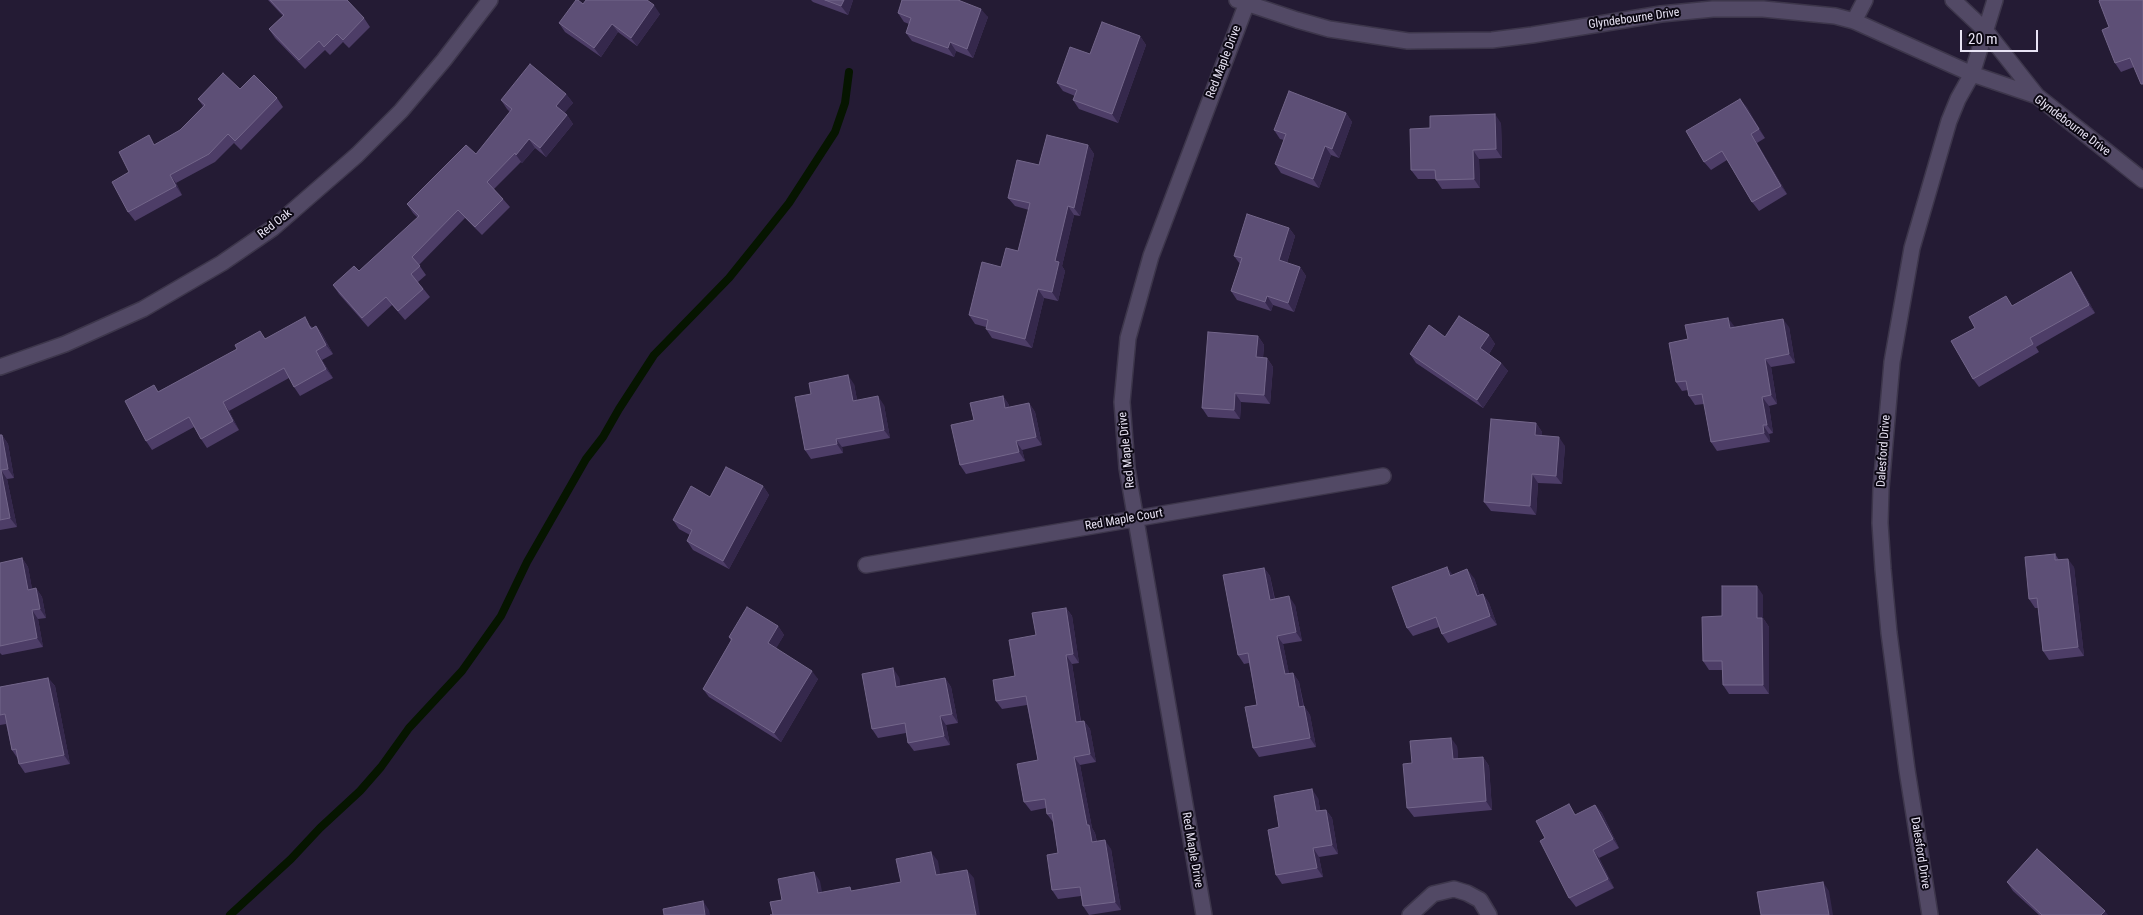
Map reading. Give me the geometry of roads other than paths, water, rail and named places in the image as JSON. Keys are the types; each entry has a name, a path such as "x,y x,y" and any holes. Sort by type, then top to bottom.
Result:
{"street":[{"name":"Red Oak","path":"0,367 66,344 142,309 214,268 273,228 357,154 401,111 444,60 490,0"},
{"path":"1854,21 1864,0"},
{"path":"1953,0 1985,30 2038,96"},
{"name":"Dalesford Drive","path":"1930,915 1907,770 1889,632 1882,560 1881,488 1892,362 1908,266 1921,212 1950,121 1958,99 1972,74 1994,0"},
{"name":"Glyndebourne Drive","path":"1243,1 1329,28 1408,41 1492,40 1661,14 1713,9 1803,12 1835,16 1854,21 1972,74 2038,96 2143,180"},
{"name":"Red Maple Drive","path":"1204,915 1127,468 1123,418 1124,371 1128,338 1151,256 1243,1"},
{"name":"Red Maple Court","path":"866,566 1383,476"},
{"path":"1410,915 1434,894 1454,889 1480,900 1489,915"}],"waterway":[{"path":"230,915 291,859 320,828 360,791 381,767 409,728 462,671 501,616 527,562 586,459 603,437 654,355 729,278 789,203 835,132 845,103 849,72"}]}
